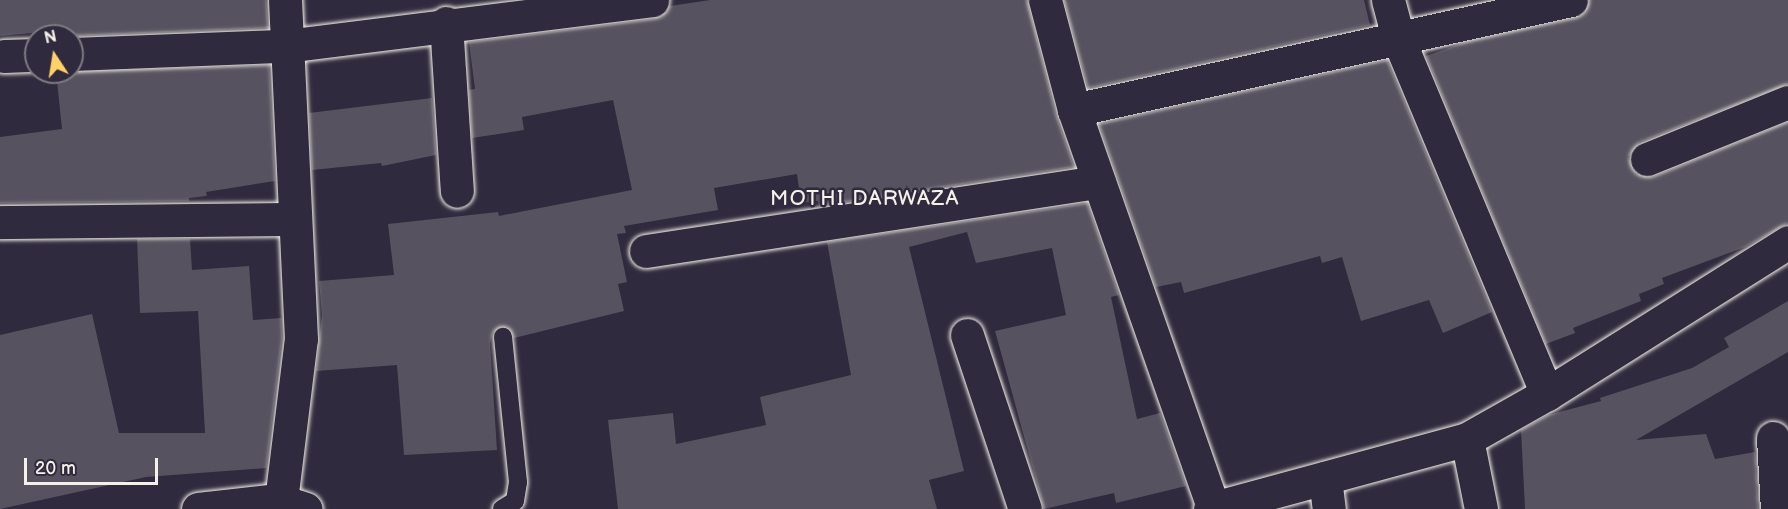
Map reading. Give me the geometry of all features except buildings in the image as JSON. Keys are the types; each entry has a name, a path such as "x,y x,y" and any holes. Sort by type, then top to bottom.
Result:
{"street":[{"path":"198,509 288,506 302,339 285,46 285,0"},
{"path":"84,54 285,46 446,23 652,0"},
{"path":"1046,0 1074,110 1212,508 1327,493 1467,439 1547,394 1788,242"},
{"path":"1388,0 1398,38 1547,394"},
{"path":"1074,110 1571,0"},
{"path":"446,23 457,191"},
{"path":"4,56 24,55"},
{"path":"1647,159 1788,102"},
{"path":"646,251 1099,182"},
{"path":"0,222 294,219"},
{"path":"967,335 1024,509"},
{"path":"1773,438 1777,509"},
{"path":"1467,439 1480,509"}],"lane":[{"path":"502,509 515,501 518,482 503,337"}],"district":[{"name":"MOTHI DARWAZA","path":"865,199"}]}
